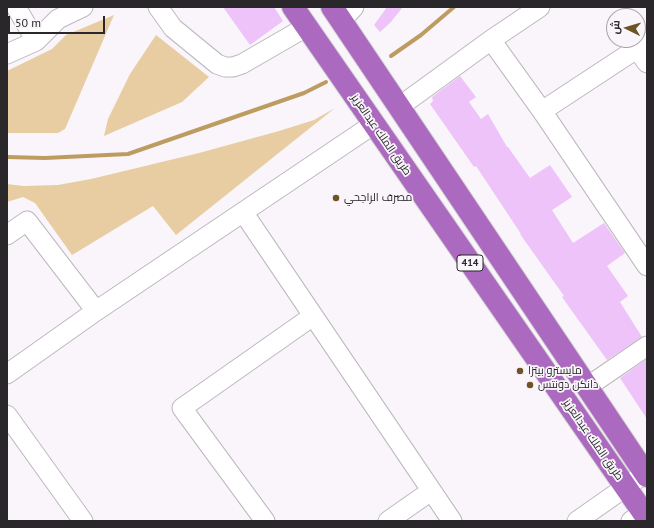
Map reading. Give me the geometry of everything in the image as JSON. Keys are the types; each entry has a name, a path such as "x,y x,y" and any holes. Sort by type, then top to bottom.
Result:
{"highway":[{"name":"طريق الملك عبدالعزيز","path":"293,7 641,516"},
{"name":"414","path":"342,12 399,107 646,474"}],"street":[{"path":"16,7 36,41"},
{"path":"7,54 36,41 58,18 83,7"},
{"path":"158,7 173,28 217,64 225,67 242,64 306,27"},
{"path":"399,107 491,40 540,7"},
{"path":"491,40 542,111 647,266"},
{"path":"542,111 644,51"},
{"path":"7,374 96,311 374,124"},
{"path":"243,212 452,521"},
{"path":"7,235 27,221 96,311"},
{"path":"266,521 182,408 313,316"},
{"path":"587,387 647,346"},
{"path":"7,415 83,521"},
{"path":"577,521 646,474"},
{"path":"388,521 431,491"}],"shaded area":[{"path":"114,15 65,129 58,133 7,133 7,71 52,49 66,35"},
{"path":"156,35 209,77 182,102 104,136 108,119 130,74"},
{"path":"335,108 176,235 153,206 72,255 35,203 23,197 7,202 7,184 23,186 58,185 91,179 199,153 279,131 314,120"}],"building":[{"path":"223,7 274,7 283,21 250,45"},
{"path":"387,7 403,7 390,23 380,32 374,25"},
{"path":"460,76 476,97 469,102 481,119 488,114 507,147 530,178 550,165 572,197 552,210 573,243 604,223 625,253 607,266 628,296 620,302 642,337 607,360 562,297 564,296 520,234 476,166 474,167 430,104 433,101 432,97"},
{"path":"647,359 647,419 620,378"}],"waterway":[{"path":"391,56 421,35 454,7"},
{"path":"7,157 45,158 128,154 304,93 326,82"}],"place":[{"name":"مصرف الراجحي","path":"336,198"},
{"name":"مايسترو بيتزا","path":"520,371"},
{"name":"دانكن دونتس","path":"530,385"}]}
